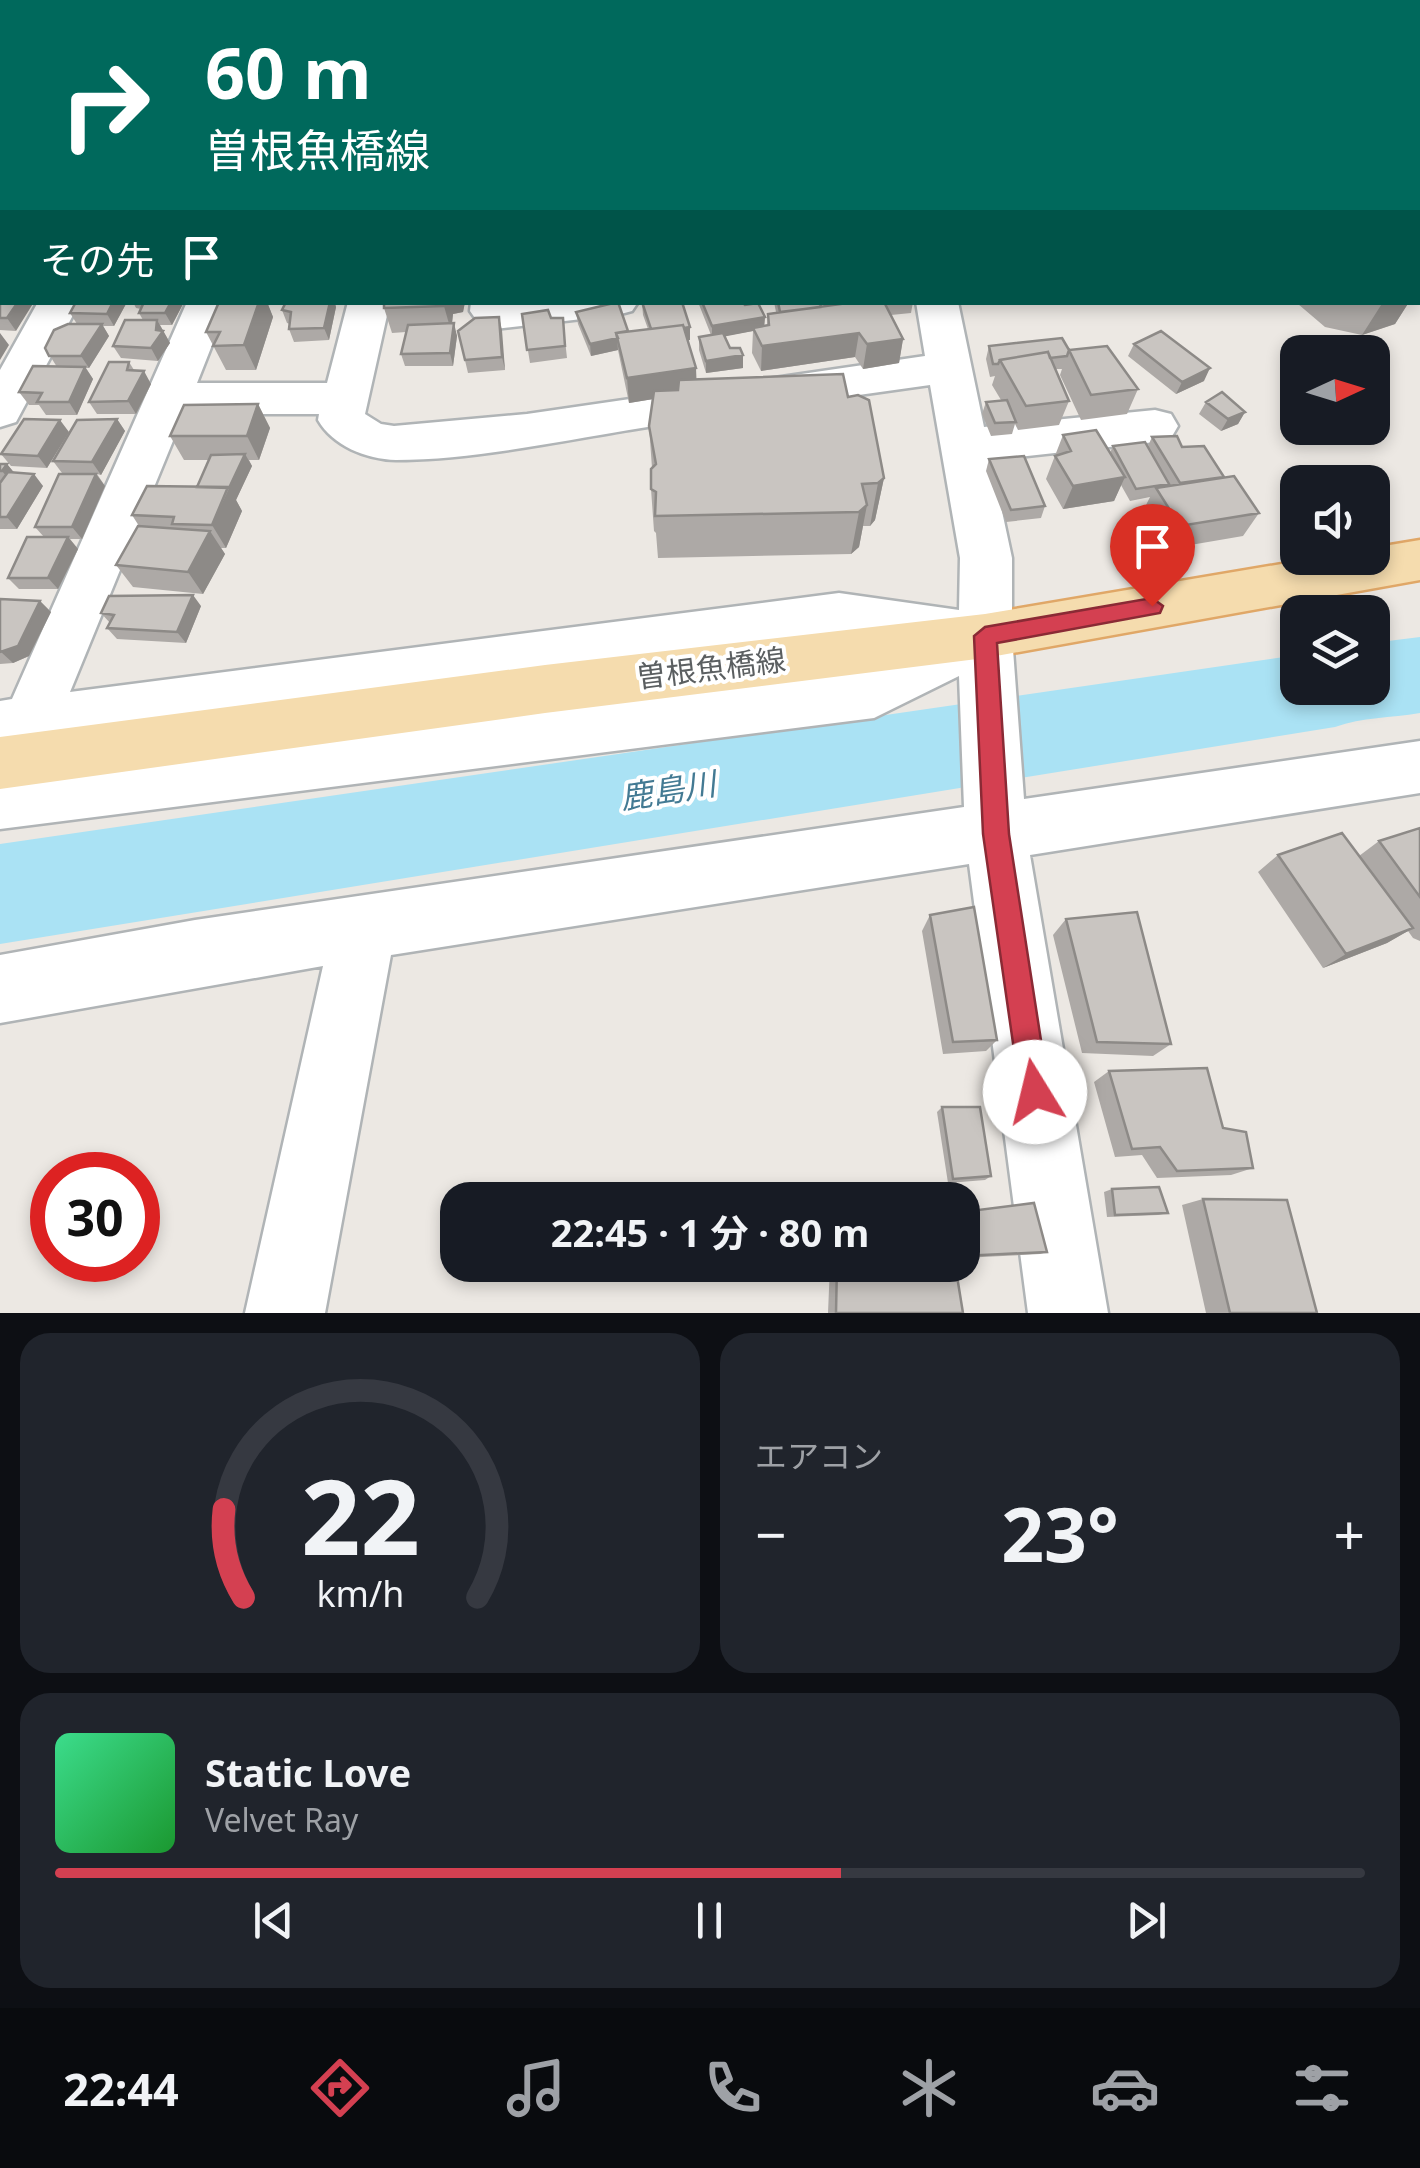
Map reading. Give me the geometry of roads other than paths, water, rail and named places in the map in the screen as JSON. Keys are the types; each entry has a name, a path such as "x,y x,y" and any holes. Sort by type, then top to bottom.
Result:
{"main road":[{"name":"曽根魚橋線","path":"16,719 987,662 1420,560"}],"street":[{"path":"0,411 57,305"},
{"path":"16,719 168,398 207,305"},
{"path":"369,305 341,420 369,439 394,443 526,430 770,391 950,368"},
{"path":"492,305 495,315 589,305"},
{"path":"939,305 986,558 994,806 1068,1313"},
{"path":"168,398 346,400"},
{"path":"963,446 1155,426"},
{"path":"16,719 839,615 987,662"},
{"path":"0,802 874,694 987,662"},
{"path":"0,988 364,928 994,806 1420,766"},
{"path":"285,1313 364,928"}],"waterway":[{"name":"鹿島川","path":"1390,679 1420,675"},
{"name":"鹿島川","path":"0,894 1280,696"}]}
